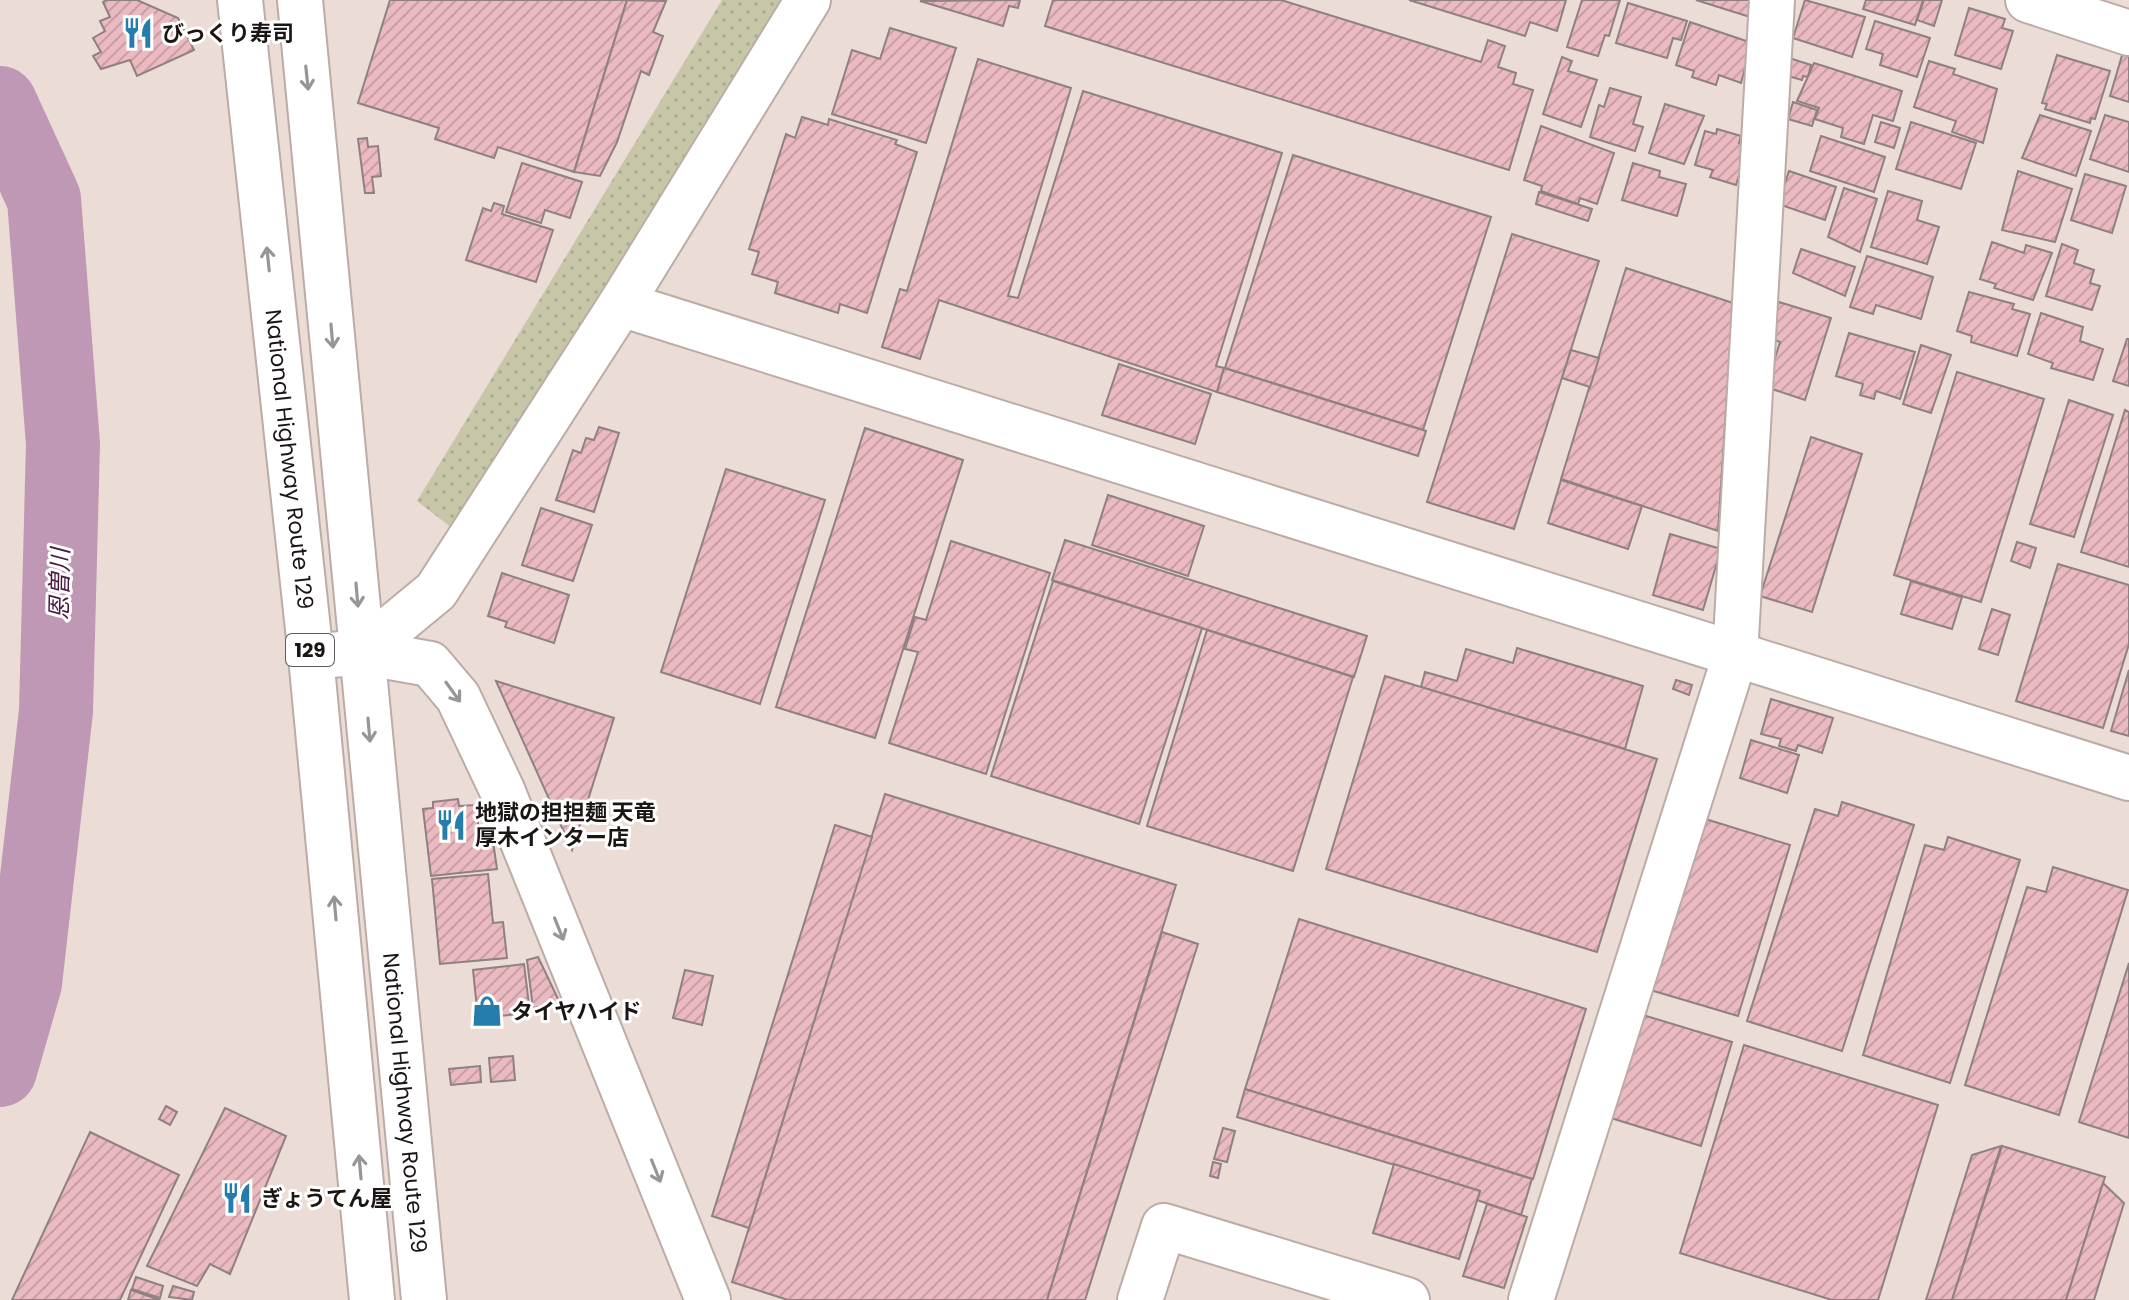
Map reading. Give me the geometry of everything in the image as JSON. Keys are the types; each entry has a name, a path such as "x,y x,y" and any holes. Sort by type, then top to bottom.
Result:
{"main road":[{"name":"National Highway Route 129","path":"240,0 311,657 372,1300"},
{"name":"National Highway Route 129","path":"300,0 424,1300"},
{"path":"362,652 436,591 621,304 808,0"},
{"path":"1531,1300 1735,656 1772,0"},
{"path":"2028,0 2129,33"},
{"path":"621,304 2129,778"},
{"path":"311,657 362,652 430,664 458,697 502,790 708,1300"},
{"path":"1140,1300 1164,1226 1407,1300"}],"green space":[{"path":"722,0 788,0 488,495 452,528 417,501"}],"building":[{"path":"137,0 178,18 194,50 137,76 130,60 101,69 93,56 101,52 93,38 105,31 100,21 110,17 103,2"},
{"path":"390,0 627,0 574,172 498,147 494,158 435,139 439,128 358,103"},
{"path":"627,0 666,1 653,32 663,36 649,75 641,71 617,142 600,176 574,172"},
{"path":"1020,0 1018,8 1009,6 1003,26 920,1"},
{"path":"1053,0 1281,0 1481,62 1488,40 1505,46 1498,67 1516,73 1513,84 1533,90 1509,170 1045,26"},
{"path":"1409,0 1566,0 1557,31 1530,22 1525,36"},
{"path":"1582,0 1620,0 1609,36 1605,35 1598,56 1567,47"},
{"path":"1696,0 1755,0 1750,17"},
{"path":"1805,0 1865,17 1852,57 1793,38"},
{"path":"1866,0 1923,0 1915,25 1863,9"},
{"path":"1924,0 1942,0 1934,26 1917,20"},
{"path":"1628,3 1687,21 1681,40 1673,38 1667,58 1616,43"},
{"path":"1969,8 2005,19 2002,28 2013,31 2001,69 1955,55"},
{"path":"1875,21 1930,38 1917,77 1880,65 1883,54 1866,49"},
{"path":"1690,22 1752,43 1741,83 1719,75 1716,85 1692,77 1694,71 1676,65"},
{"path":"890,28 956,48 926,143 832,114 852,50 880,59"},
{"path":"2123,52 2129,53 2129,102 2110,96"},
{"path":"2057,55 2110,71 2095,119 2091,118 2090,123 2045,109 2047,104 2042,103"},
{"path":"1562,57 1572,61 1568,71 1597,80 1581,127 1543,114"},
{"path":"1786,57 1811,65 1808,77 1803,76 1802,80 1781,74"},
{"path":"978,59 1071,88 1008,296 1018,298 1083,91 1282,153 1216,366 1224,368 1217,392 939,300 920,359 882,347 900,289 907,291"},
{"path":"1929,61 1955,69 1953,74 1997,89 1983,143 1952,132 1956,121 1914,107"},
{"path":"1814,63 1902,91 1893,121 1873,115 1864,144 1841,137 1843,128 1815,119 1819,108 1797,101"},
{"path":"1610,88 1641,97 1633,124 1643,127 1635,151 1590,137 1599,105 1604,107"},
{"path":"1793,102 1817,110 1812,126 1788,119"},
{"path":"1665,104 1704,116 1684,164 1649,153"},
{"path":"2040,115 2091,131 2076,176 2022,158"},
{"path":"2105,115 2129,122 2129,172 2090,159"},
{"path":"802,117 828,125 829,119 897,140 895,144 917,152 867,313 840,304 838,313 775,293 778,282 752,274 759,252 749,249 786,134 795,138"},
{"path":"1881,122 1900,128 1894,148 1875,142"},
{"path":"1911,122 1976,143 1961,189 1896,169"},
{"path":"1541,126 1614,153 1597,204 1580,198 1578,204 1541,191 1542,186 1524,180"},
{"path":"1717,129 1741,136 1739,143 1748,146 1736,185 1710,177 1713,170 1695,165 1705,131 1716,134"},
{"path":"1821,136 1885,157 1874,192 1810,171"},
{"path":"367,138 368,147 378,146 381,176 372,177 374,193 365,193 358,139"},
{"path":"1293,155 1491,217 1423,430 1225,368"},
{"path":"522,163 582,182 570,218 545,210 541,223 506,212"},
{"path":"1633,163 1660,171 1659,177 1686,184 1677,216 1622,200"},
{"path":"1789,171 1836,187 1825,220 1778,204"},
{"path":"2018,171 2072,189 2055,242 2002,230"},
{"path":"2085,174 2126,186 2112,233 2071,220"},
{"path":"1844,188 1877,199 1860,252 1828,237"},
{"path":"1888,191 1922,201 1917,220 1939,227 1927,264 1871,247"},
{"path":"1539,192 1592,209 1588,221 1536,204"},
{"path":"494,203 504,206 502,214 553,230 536,282 466,260 483,208 491,211"},
{"path":"1512,234 1599,261 1514,529 1427,502"},
{"path":"1992,242 2024,253 2026,245 2052,253 2033,300 1994,288 1996,284 1980,279"},
{"path":"2062,244 2078,250 2074,263 2094,270 2090,283 2100,286 2092,310 2046,296"},
{"path":"1801,249 1855,267 1845,296 1793,273"},
{"path":"1867,256 1933,277 1921,319 1876,305 1873,314 1850,307"},
{"path":"1626,268 1733,303 1718,531 1561,479"},
{"path":"1969,292 2014,304 2012,309 2030,314 2017,356 1971,342 1972,336 1957,331"},
{"path":"1779,302 1831,318 1805,400 1766,387 1780,342 1767,337"},
{"path":"2041,313 2083,327 2080,341 2103,349 2093,380 2051,368 2053,363 2028,354"},
{"path":"1849,333 1915,352 1900,399 1876,391 1874,399 1860,395 1863,384 1836,376"},
{"path":"2129,339 2129,386 2113,381"},
{"path":"1921,345 1951,355 1931,413 1903,404"},
{"path":"1571,350 1599,358 1590,387 1562,378"},
{"path":"1119,364 1211,394 1195,444 1102,415"},
{"path":"1224,368 1426,431 1418,456 1217,392"},
{"path":"1957,372 2044,399 1981,602 1894,575"},
{"path":"2069,400 2113,415 2074,537 2030,524"},
{"path":"2125,410 2129,412 2129,567 2081,552"},
{"path":"599,427 619,433 594,512 556,500 573,450 581,453 586,438 594,440"},
{"path":"865,428 963,460 875,738 776,707"},
{"path":"1811,437 1862,454 1812,612 1760,596"},
{"path":"726,469 825,500 760,704 661,672"},
{"path":"1561,480 1642,506 1628,549 1548,523"},
{"path":"1108,495 1204,526 1188,576 1092,545"},
{"path":"541,508 592,525 573,581 522,565"},
{"path":"1670,534 1721,549 1703,610 1653,595"},
{"path":"1065,540 1367,636 1354,677 1052,580"},
{"path":"951,541 1050,573 986,774 889,743 918,652 905,649 915,617 926,620"},
{"path":"2017,542 2036,548 2030,568 2011,561"},
{"path":"2058,564 2129,585 2129,644 2103,728 2016,701"},
{"path":"502,573 569,595 554,643 505,627 507,622 488,616"},
{"path":"1053,581 1202,628 1139,824 991,776"},
{"path":"1911,581 1962,597 1952,629 1901,614"},
{"path":"1992,609 2010,615 1998,655 1979,649"},
{"path":"1207,630 1353,677 1293,871 1147,826"},
{"path":"1517,648 1643,686 1625,749 1421,687 1425,672 1457,681 1466,649 1513,663"},
{"path":"2129,670 2129,736 2111,731"},
{"path":"1385,676 1657,759 1597,952 1326,869"},
{"path":"1676,680 1692,685 1689,695 1673,689"},
{"path":"496,681 614,718 572,850"},
{"path":"1771,699 1833,718 1822,753 1798,745 1796,751 1779,746 1781,739 1761,734"},
{"path":"1751,740 1799,755 1787,793 1740,778"},
{"path":"885,794 1176,885 1047,1300 788,1300 732,1282"},
{"name":"地獄の担担麺 天竜 厚木インター店","path":"458,799 459,806 476,805 480,842 493,841 497,869 431,876 423,809 433,808 433,802"},
{"path":"1842,802 1914,825 1842,1051 1747,1021 1815,809 1838,816"},
{"path":"1699,817 1790,845 1738,1016 1647,989"},
{"path":"835,825 872,837 749,1228 712,1216"},
{"path":"1948,837 2020,860 1950,1083 1863,1055 1925,845 1944,850"},
{"path":"2053,867 2128,890 2059,1115 1965,1085 2027,887 2046,892"},
{"path":"488,874 493,923 503,922 507,958 440,964 432,879"},
{"path":"1299,919 1586,1009 1533,1179 1245,1089"},
{"path":"1162,932 1198,944 1085,1300 1047,1300"},
{"path":"538,957 560,1003 533,1008 527,960"},
{"path":"2129,963 2129,1138 2079,1122"},
{"path":"524,964 530,1013 478,1018 473,970"},
{"path":"685,970 713,976 702,1025 673,1018"},
{"path":"1643,1015 1732,1042 1701,1146 1611,1118"},
{"path":"1744,1045 1938,1105 1878,1300 1832,1300 1680,1253"},
{"path":"513,1056 515,1080 491,1082 489,1058"},
{"path":"480,1066 481,1082 451,1085 449,1069"},
{"path":"1245,1089 1532,1179 1521,1215 1477,1200 1480,1191 1237,1117"},
{"path":"166,1106 177,1112 170,1125 159,1119"},
{"path":"225,1108 286,1136 230,1274 210,1264 197,1286 147,1266"},
{"path":"1223,1128 1235,1131 1227,1162 1214,1159"},
{"path":"90,1132 179,1175 120,1300 12,1300"},
{"path":"2001,1146 1952,1300 1926,1300 1972,1155"},
{"path":"2002,1146 2105,1177 2066,1300 1952,1300"},
{"path":"1213,1162 1221,1164 1218,1178 1210,1176"},
{"path":"1394,1164 1480,1191 1459,1259 1373,1233"},
{"path":"2103,1183 2124,1203 2094,1300 2066,1300"},
{"path":"1487,1204 1527,1217 1504,1288 1463,1276"},
{"path":"136,1277 163,1286 160,1298 132,1289"},
{"path":"173,1286 194,1292 192,1300 169,1297"},
{"path":"131,1290 160,1300 128,1300"}],"waterway":[{"name":"恩曽川","path":"0,103 44,199 63,444 56,711 25,983 0,1070"}],"place":[{"name":"びっくり寿司","path":"138,33"},
{"name":"地獄の担担麺 天竜 厚木インター店","path":"451,825"},
{"name":"タイヤハイド","path":"487,1011"},
{"name":"ぎょうてん屋","path":"237,1198"}]}
